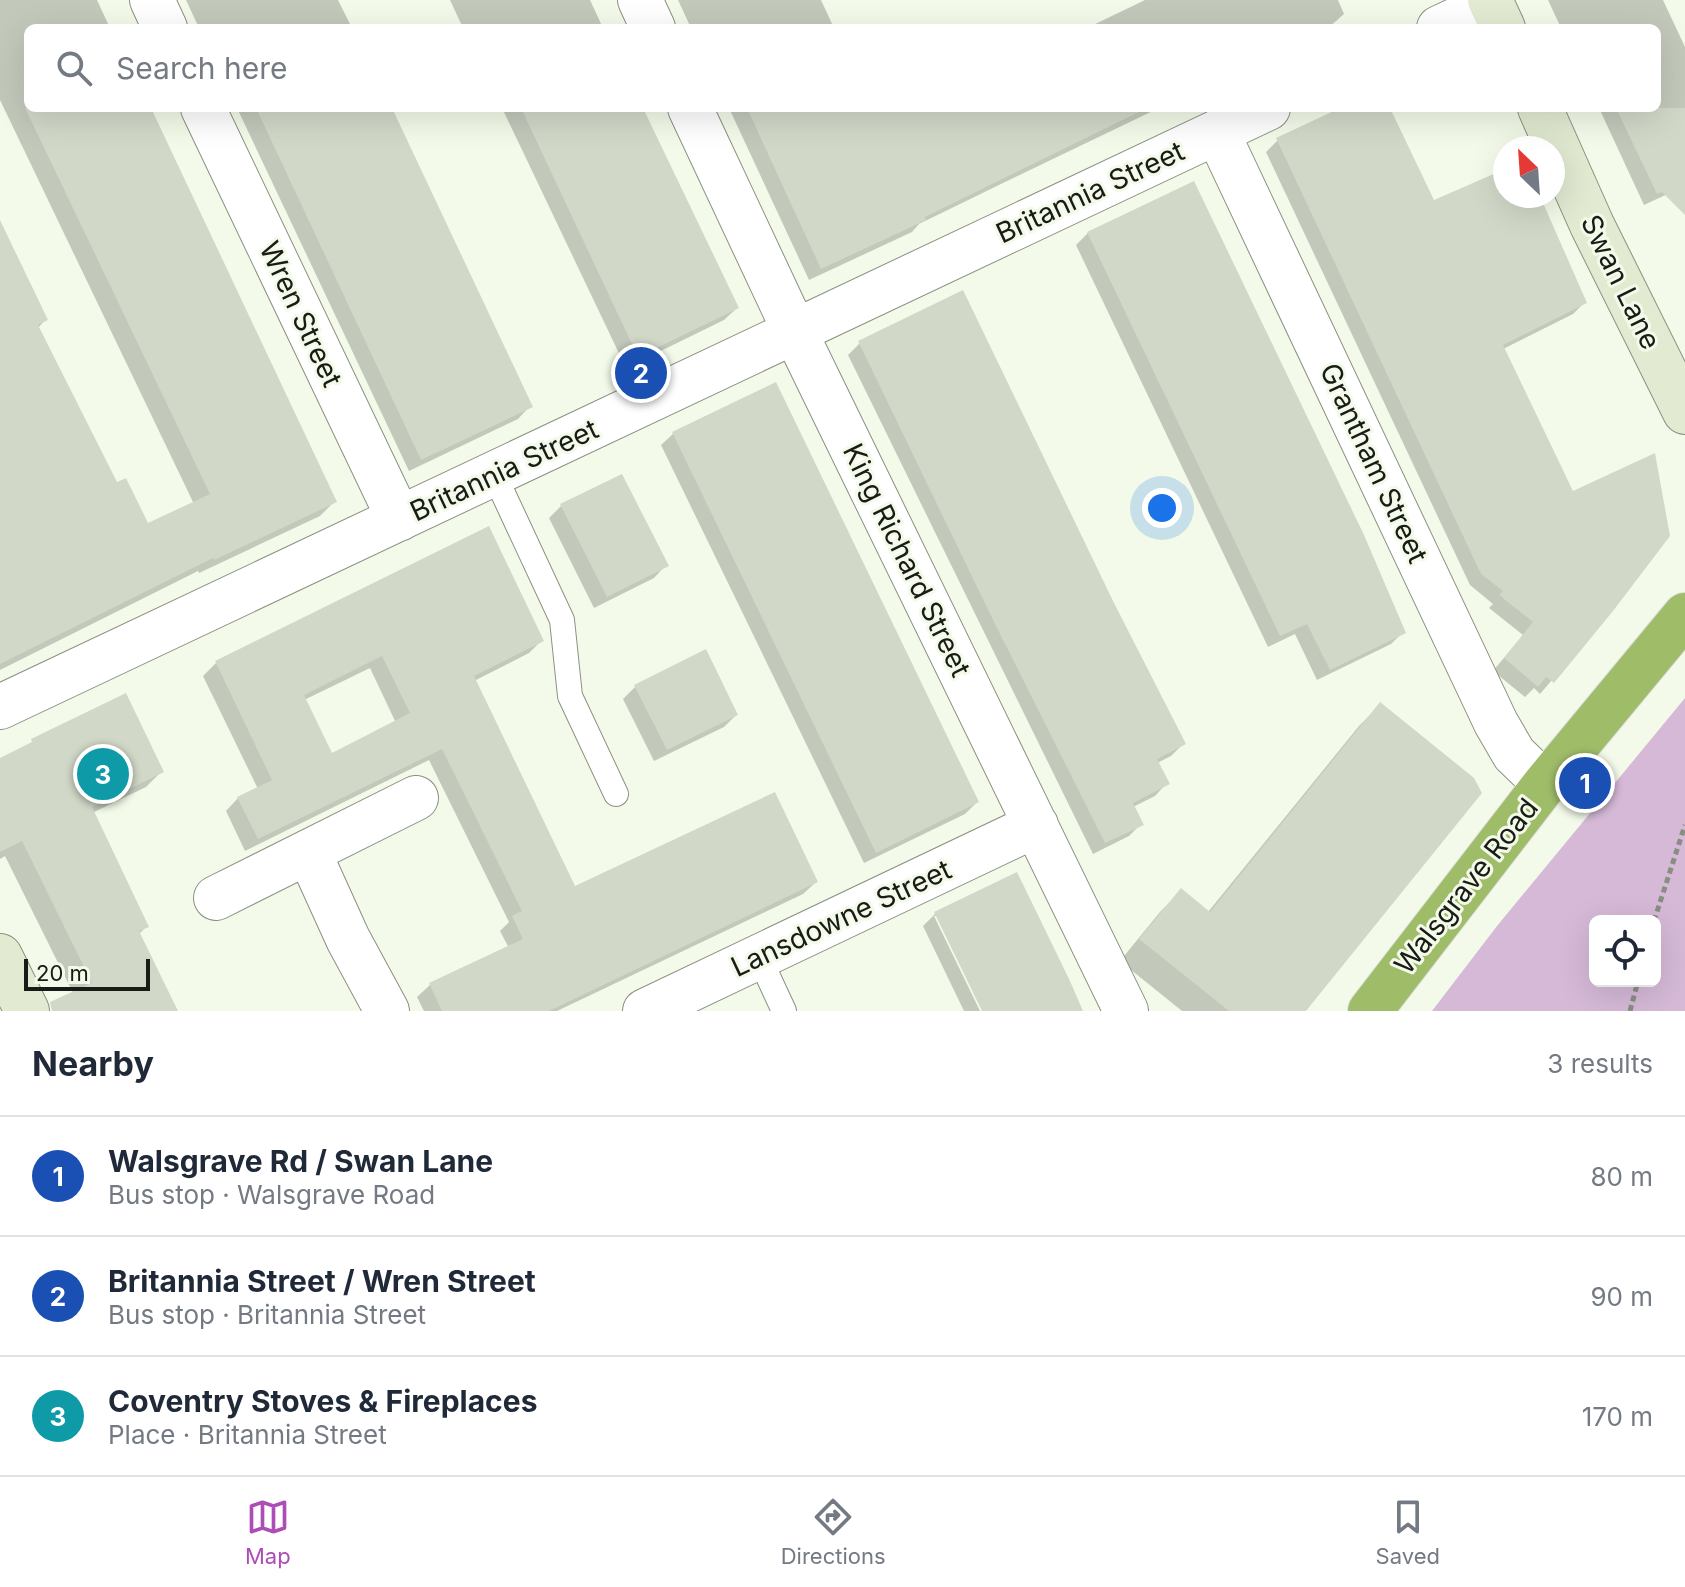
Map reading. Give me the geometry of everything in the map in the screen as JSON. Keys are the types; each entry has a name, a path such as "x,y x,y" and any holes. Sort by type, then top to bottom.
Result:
{"highway":[{"name":"Walsgrave Road","path":"1370,1011 1545,784 1685,615"}],"main road":[{"name":"Swan Lane","path":"1542,112 1599,238 1685,412"},
{"path":"0,956 27,1011"}],"street":[{"path":"152,0 163,24"},
{"path":"640,0 651,24"},
{"path":"1451,24 1495,10"},
{"name":"Wren Street","path":"205,112 399,519"},
{"name":"King Richard Street","path":"692,112 795,332 1126,1011"},
{"name":"Britannia Street","path":"0,707 1260,112"},
{"name":"Grantham Street","path":"1217,132 1496,723 1514,754 1545,784"},
{"path":"216,898 416,798"},
{"name":"Lansdowne Street","path":"645,1011 1036,825"},
{"path":"309,853 348,939 387,1011"}],"lane":[{"path":"494,474 562,620 570,696 616,794"},
{"path":"759,957 784,1011"}],"path":[{"path":"1656,915 1685,825"},
{"path":"1630,1011 1636,987"}],"shaded area":[{"path":"1685,698 1685,1011 1432,1011 1497,926"}],"building":[{"path":"1661,108 1685,108 1685,215 1662,192 1657,194 1618,112 1661,112"},
{"path":"27,112 153,112 337,502 213,558 0,664 0,220 48,320 38,325 117,482 126,478 148,523 210,494"},
{"path":"258,112 394,112 533,407 421,460"},
{"path":"523,112 645,112 739,308 638,357"},
{"path":"749,112 1139,112 925,217 926,220 821,269"},
{"path":"1331,112 1392,112 1434,200 1493,174 1493,208 1545,208 1587,303 1503,345 1573,491 1655,453 1670,536 1554,683 1546,677 1538,687 1504,658 1533,622 1499,595 1503,591 1481,574 1276,138"},
{"path":"1194,181 1364,535 1406,633 1330,670 1307,624 1280,636 1087,232"},
{"path":"963,290 1114,603 1186,744 1157,759 1170,784 1133,803 1144,825 1105,843 858,341"},
{"path":"776,382 979,802 876,853 672,432"},
{"path":"622,474 669,566 607,597 560,504"},
{"path":"489,526 544,641 474,676 575,886 775,792 818,882 549,1011 442,1011 429,983 523,939 512,916 522,911 442,749 258,839 237,797 272,780 215,661","holes":["382,656 410,713 332,753 304,695"]},
{"path":"706,649 738,715 667,750 634,685"},
{"path":"126,693 164,772 92,807 149,927 139,931 178,1011 52,1011 50,1002 92,983 22,841 0,852 0,758 32,742 31,739"},
{"path":"1380,702 1474,778 1482,793 1306,1011 1229,1011 1139,939 1181,888 1210,912"},
{"path":"1017,872 1083,1011 982,1011 934,912"}],"place":[{"name":"Britannia Street / Wren Street","path":"641,373"},
{"name":"Coventry Stoves & Fireplaces","path":"103,774"},
{"name":"Walsgrave Rd / Swan Lane","path":"1585,783"}]}
